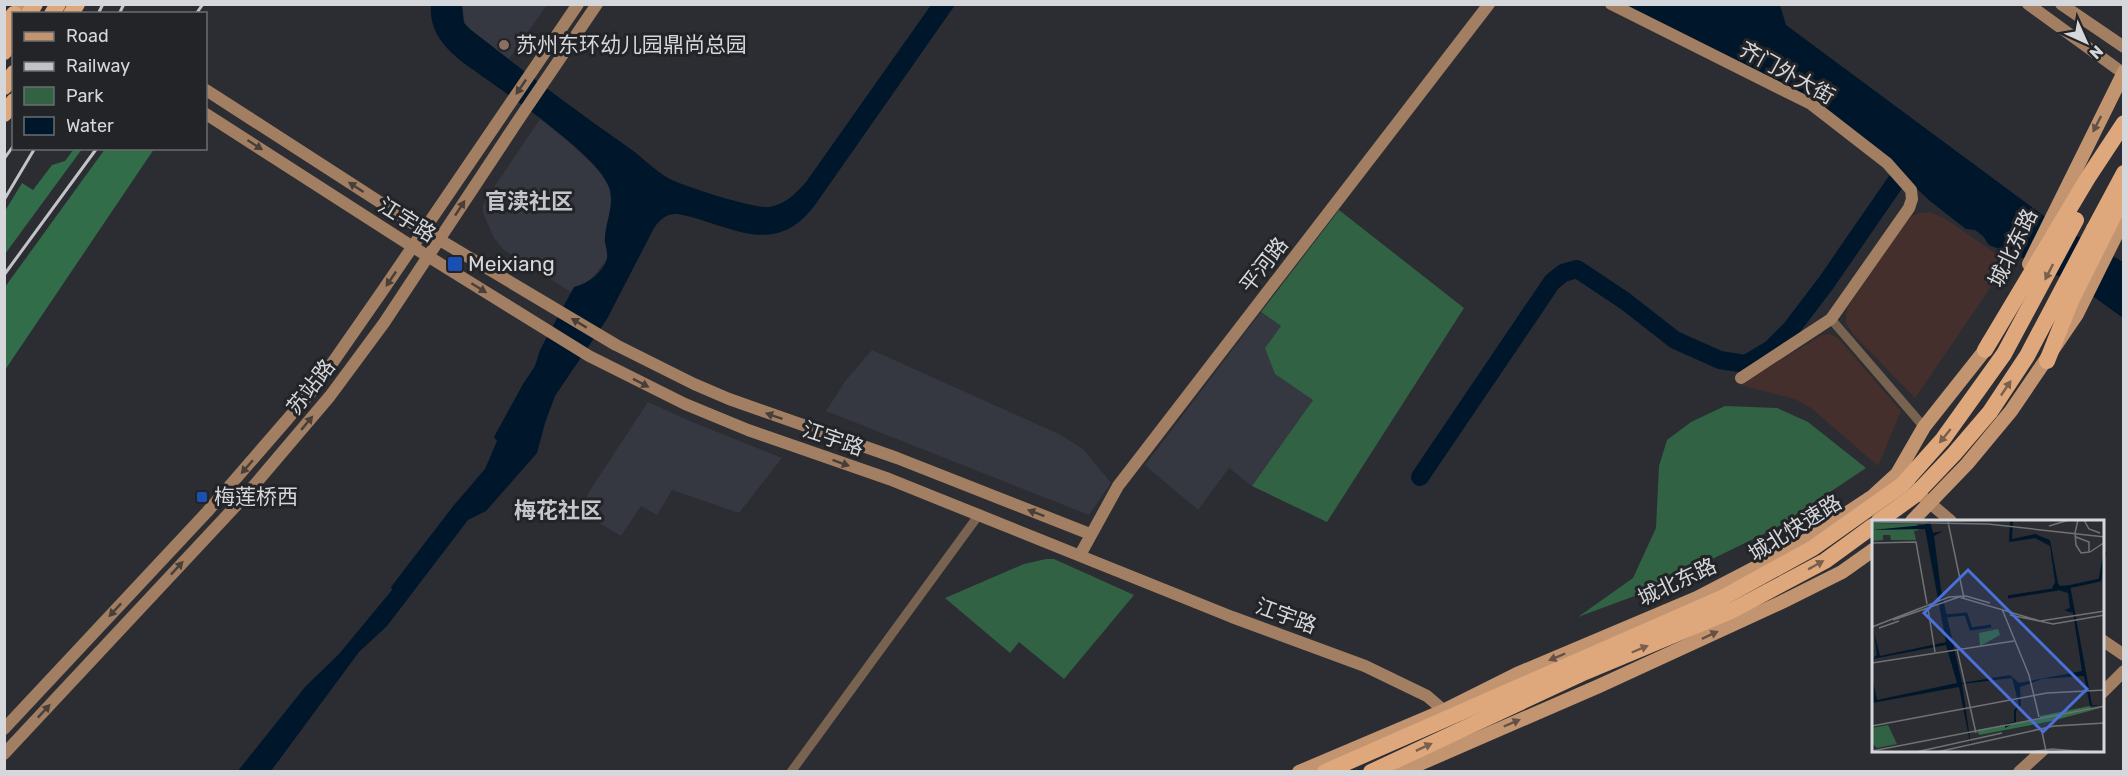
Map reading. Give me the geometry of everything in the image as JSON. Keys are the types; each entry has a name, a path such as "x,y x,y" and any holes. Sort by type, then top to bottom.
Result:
{"highway":[{"path":"1985,350 2088,176 2124,123"},
{"name":"城北快速路","path":"1325,771 1724,597 1813,548 1902,485 1943,439 2004,354 2124,131"},
{"path":"1880,520 1915,495 1990,412 2027,356 2124,173"},
{"path":"2046,361 2071,301 2124,195"},
{"name":"城北快速路","path":"1371,771 1585,672 1733,610 1825,561 1872,527"}],"main road":[{"name":"苏站路","path":"4,729 207,512 317,385 578,4"},
{"name":"苏站路","path":"4,754 285,450 336,387 384,323 429,257 597,4"},
{"name":"平河路","path":"1080,555 1118,486 1489,4"},
{"name":"齐门外大街","path":"1611,4 1811,104 1887,163 1911,190 1912,199 1909,208 1831,319"},
{"path":"2028,4 2123,72"},
{"path":"2061,4 2124,46"},
{"name":"城北东路","path":"1299,771 1443,711 1517,674 1697,598 1789,551 1873,496 1897,474 1924,427 1985,350 2123,72"},
{"name":"江宇路","path":"207,91 423,230 602,336 685,380 738,403 897,458 1090,534"},
{"name":"江宇路","path":"207,115 544,329 589,356 685,404 720,420 889,479 1232,617 1365,666 1427,696 1443,711 1479,736"},
{"path":"1913,520 1967,464 2012,411 2077,314 2124,219"},
{"path":"1741,378 1831,319"},
{"path":"1897,474 1950,520"},
{"path":"1401,771 1599,686 1782,602 1842,572 1872,551"},
{"path":"2104,641 2124,655"},
{"path":"2104,692 2124,671"},
{"path":"2019,771 2041,752"}],"street":[{"path":"1831,319 1924,427"},
{"path":"791,771 978,516"}],"shaded area":[{"name":"苏州东环幼儿园鼎尚总园","path":"462,5 547,5 509,59 467,27"},
{"path":"540,119 600,171 609,187 611,210 604,241 607,247 607,259 589,282 574,287 571,292 504,250 494,238 483,213 486,199"},
{"path":"1929,212 1944,218 2008,262 1915,398 1854,335 1846,323 1846,314 1848,307 1894,235 1911,217"},
{"path":"1261,312 1281,326 1313,400 1252,486 1229,468 1198,510 1145,465"},
{"path":"1830,334 1838,338 1901,411 1878,466 1811,408 1795,399 1740,385 1822,335"},
{"path":"872,350 1061,435 1083,449 1111,483 1089,515 826,411 846,380"},
{"path":"648,402 782,458 739,513 672,490 657,515 641,506 621,536 579,511 592,487"}],"green space":[{"path":"73,150 81,150 5,254 5,211 22,183 33,190 52,165 65,161"},
{"path":"104,150 153,150 5,370 5,287"},
{"path":"1339,210 1464,308 1327,522 1252,486 1313,400 1275,374 1265,348 1281,326 1261,312"},
{"path":"1725,406 1777,408 1808,422 1866,468 1776,528 1640,594 1578,617 1633,578 1656,528 1659,466 1667,440 1691,422"},
{"path":"1054,559 1134,595 1064,679 1019,642 1010,653 945,598 1024,564"}],"water":[{"path":"431,5 462,5 464,23 471,30 668,178 718,196 769,207 785,201 806,182 931,5 955,5 815,205 799,222 784,231 767,235 733,230 678,214 664,217 659,222 607,319 555,396 537,453 486,511 468,520 387,626 359,652 271,771 237,772 305,687 339,654 392,590 391,587 454,505 485,469 497,441 494,437 535,366 540,350 574,287 594,277 607,258 605,233 611,197 602,175 587,158 544,121 448,49 435,30"},
{"path":"1619,5 1780,5 1786,25 2048,219 2123,262 2123,318 2087,292 2033,262 1989,245 1975,230 1966,229 1930,201 1902,175 1900,167 1806,96"}],"waterway":[{"path":"1420,477 1552,282 1563,273 1577,269 1625,301 1675,340 1720,360 1746,364 1771,349 1791,329 1826,283 1908,164"}],"railway":[{"path":"99,12 103,4"},
{"path":"120,12 124,4"},
{"path":"197,12 203,4"},
{"path":"4,159 12,148"},
{"path":"4,200 34,150"},
{"path":"4,275 96,150"}],"place":[{"name":"苏州东环幼儿园鼎尚总园","path":"504,45"},
{"name":"Meixiang","path":"455,264"},
{"name":"梅莲桥西","path":"202,497"}],"district":[{"name":"官渎社区","path":"529,201"},
{"name":"梅花社区","path":"558,510"}]}
